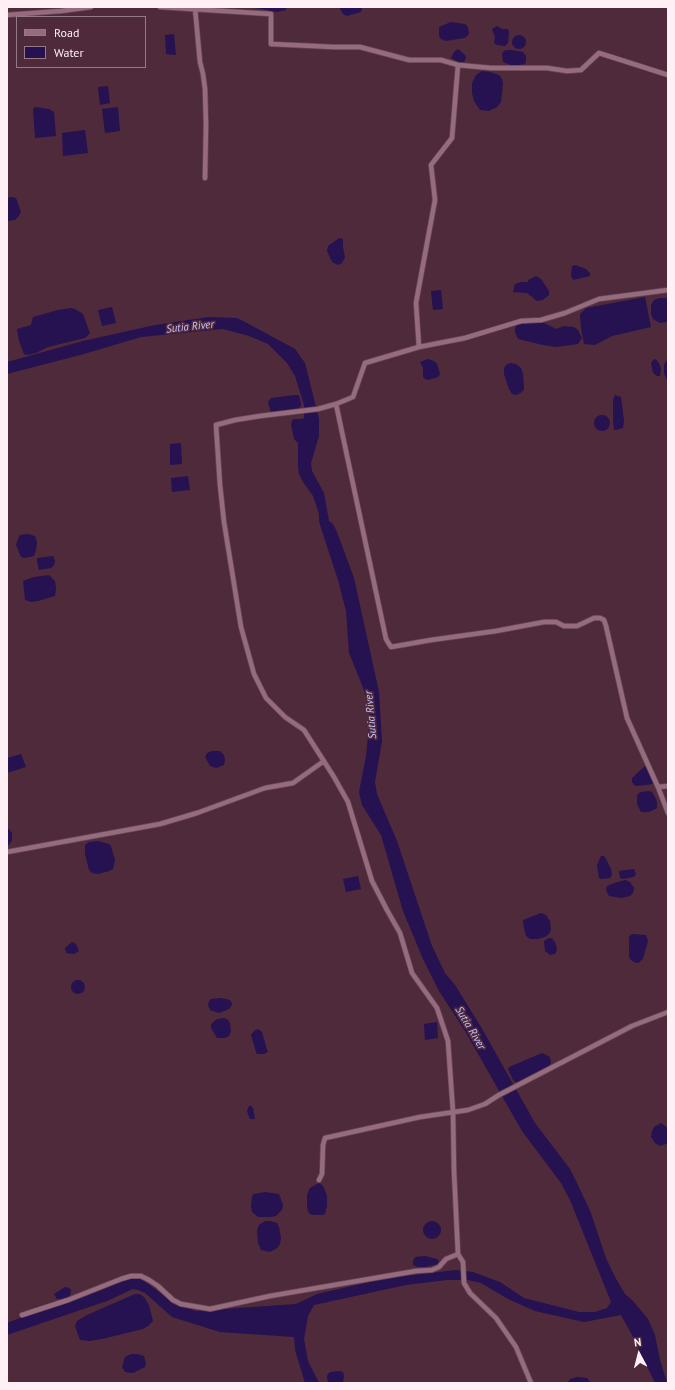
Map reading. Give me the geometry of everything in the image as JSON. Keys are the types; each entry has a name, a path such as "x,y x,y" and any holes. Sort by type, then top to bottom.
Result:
{"street":[{"path":"7,15 92,7"},
{"path":"160,7 195,8 271,14 271,44 360,47 409,60 441,60 458,65 491,68 547,68 567,71 581,70 599,53 668,75"},
{"path":"195,8 200,62 205,89 205,178"},
{"path":"419,347 416,303 435,200 431,165 452,138 458,65"},
{"path":"531,1383 516,1347 496,1318 470,1293 464,1283 463,1262 458,1254 453,1112 448,1040 438,1008 412,973 400,933 386,910 372,881 348,802 324,760 304,730 285,717 266,698 254,674 241,627 224,522 216,425 247,418 318,409 354,397 365,363 419,347 465,338 521,321 541,320 565,313 599,299 668,290"},
{"path":"336,404 386,639 390,647 544,622 556,622 564,626 577,626 594,618 604,620 627,718 668,812"},
{"path":"7,852 160,824 197,813 265,788 293,783 324,760"},
{"path":"658,787 668,786"},
{"path":"319,1180 322,1174 323,1145 325,1138 420,1117 473,1109 485,1104 591,1046 617,1035 632,1026 668,1012"},
{"path":"22,1315 68,1300 120,1278 131,1276 141,1276 149,1280 173,1300 181,1304 210,1309 270,1296 416,1271 432,1270 439,1267 446,1259 458,1254"}],"water":[{"path":"250,7 287,7 286,10 277,12"},
{"path":"339,7 362,8 361,12 347,16 343,14"},
{"path":"451,22 465,24 468,27 469,34 465,38 446,41 441,39 439,36 439,27"},
{"path":"497,26 502,29 508,29 508,43 505,46 494,43 495,37 492,29"},
{"path":"174,34 176,55 166,54 165,35"},
{"path":"516,35 522,35 526,39 526,45 522,49 516,49 512,45 512,39"},
{"path":"458,49 465,55 466,58 464,62 458,62 451,58 454,52"},
{"path":"506,50 523,52 526,56 525,64 513,66 503,62 502,55"},
{"path":"482,71 499,75 503,84 501,102 497,107 489,111 480,110 474,101 472,93 472,83 476,75"},
{"path":"108,86 110,103 100,105 98,87"},
{"path":"35,107 49,109 54,112 56,136 35,138 33,109"},
{"path":"118,107 120,131 105,133 102,109"},
{"path":"85,130 88,153 63,156 62,133"},
{"path":"7,198 16,198 21,212 15,220 7,221"},
{"path":"339,238 343,239 345,257 342,263 338,265 332,262 327,251 328,246"},
{"path":"575,265 586,269 590,273 590,276 573,280 571,276 572,266"},
{"path":"536,276 541,279 549,291 549,295 543,300 537,301 527,293 513,292 515,284 528,282 528,280"},
{"path":"441,290 443,309 433,310 431,291"},
{"path":"645,297 651,327 612,336 595,345 584,344 580,314 586,308"},
{"path":"659,298 668,298 668,322 660,323 653,319 651,314 651,305 654,300"},
{"path":"112,307 116,323 102,326 98,310"},
{"path":"71,308 83,314 90,333 85,338 48,347 36,353 27,355 24,354 19,341 17,329 31,325 33,317"},
{"name":"Sutia River","path":"209,317 237,318 295,349 305,363 319,419 319,436 311,463 312,471 324,493 329,521 333,524 337,532 354,578 379,692 382,741 375,782 377,794 397,841 432,946 445,973 455,985 481,1027 535,1123 570,1169 591,1213 606,1258 615,1277 625,1294 648,1319 655,1335 660,1360 667,1383 655,1383 621,1315 584,1322 535,1311 508,1299 481,1283 468,1280 447,1280 406,1285 314,1305 308,1316 304,1339 308,1361 319,1383 305,1383 295,1350 294,1337 220,1332 172,1317 145,1293 133,1289 107,1301 7,1335 7,1323 94,1292 122,1279 139,1277 175,1304 196,1311 296,1304 317,1294 387,1278 456,1270 473,1272 500,1282 524,1298 579,1312 595,1312 607,1308 611,1302 570,1200 561,1183 522,1131 465,1031 439,991 423,959 403,911 381,835 362,805 359,792 366,756 370,716 364,690 349,653 346,611 338,580 319,521 319,514 313,496 299,474 298,443 294,439 291,424 293,419 304,418 304,405 295,376 287,363 268,344 249,336 223,329 141,337 84,354 7,374 7,362 83,341 155,325"},
{"path":"540,321 556,329 564,326 574,327 578,330 582,338 578,344 556,347 518,339 515,332 517,325"},
{"path":"428,359 437,364 440,374 438,377 428,380 423,377 423,368 420,362"},
{"path":"656,359 661,369 660,376 653,373 651,363"},
{"path":"666,361 668,361 668,381 664,373 664,365"},
{"path":"510,363 516,364 521,368 523,374 524,389 521,393 516,395 512,394 509,389 504,374 504,368"},
{"path":"299,395 301,403 301,406 298,409 271,413 268,402 271,398"},
{"path":"615,395 621,397 624,421 623,428 614,430 613,400"},
{"path":"602,415 608,417 610,423 608,429 602,431 596,429 594,423 596,417"},
{"path":"181,443 182,464 170,465 170,444"},
{"path":"188,476 190,490 172,492 171,478"},
{"path":"28,534 35,536 37,542 36,550 34,556 24,558 21,557 16,545 20,535"},
{"path":"53,556 55,561 51,568 39,570 37,558"},
{"path":"49,575 55,581 55,596 31,602 25,600 23,581 34,577"},
{"path":"212,751 220,751 224,755 224,765 216,768 210,766 205,757 207,753"},
{"path":"21,754 26,767 7,773 7,758"},
{"path":"645,766 654,782 653,784 635,786 632,782 632,778"},
{"path":"640,792 652,792 655,797 657,808 649,812 641,812 637,804 637,795"},
{"path":"7,827 12,833 12,840 9,845 7,845"},
{"path":"98,841 111,846 115,860 113,869 98,874 92,873 89,870 85,854 85,845 89,842"},
{"path":"601,856 604,856 611,869 612,875 610,878 599,878 597,865"},
{"path":"634,869 636,874 634,877 623,879 620,878 619,871"},
{"path":"358,876 361,889 346,892 343,879"},
{"path":"625,880 630,882 634,888 633,893 630,896 621,898 609,896 606,890 607,886"},
{"path":"541,913 546,915 550,921 551,930 545,937 530,939 526,936 523,920"},
{"path":"630,935 646,935 648,941 643,959 638,963 630,959 629,956 629,938"},
{"path":"552,938 556,944 557,950 555,954 550,955 545,951 544,941"},
{"path":"72,942 76,944 79,951 74,954 66,953 65,948"},
{"path":"75,980 81,980 85,984 85,990 81,994 75,994 71,990 71,984"},
{"path":"220,998 231,1001 232,1005 229,1009 219,1013 210,1010 208,1005 209,1001 211,999"},
{"path":"224,1018 230,1023 231,1031 229,1036 225,1038 217,1038 211,1028 211,1024 217,1019"},
{"path":"437,1022 438,1038 425,1040 424,1024"},
{"path":"258,1029 262,1032 268,1052 264,1054 257,1054 251,1035"},
{"path":"542,1053 550,1057 551,1063 548,1067 519,1082 515,1082 513,1080 508,1069 509,1067"},
{"path":"249,1106 253,1108 255,1119 250,1119 249,1117 247,1111"},
{"path":"661,1123 668,1128 668,1141 666,1144 660,1146 655,1143 651,1137 654,1127"},
{"path":"319,1183 325,1190 327,1196 327,1206 325,1214 314,1215 310,1214 308,1211 307,1195 310,1188"},
{"path":"265,1192 279,1194 283,1205 282,1210 276,1216 258,1217 252,1212 252,1196 254,1194"},
{"path":"265,1221 277,1223 281,1238 280,1244 277,1248 270,1252 261,1250 258,1243 257,1230 259,1225"},
{"path":"432,1221 436,1222 440,1226 440,1234 436,1238 432,1239 428,1238 424,1234 423,1230 424,1226 428,1222"},
{"path":"425,1256 437,1259 439,1261 438,1264 426,1267 418,1267 413,1265 415,1257"},
{"path":"65,1287 71,1290 70,1296 66,1299 57,1299 54,1294"},
{"path":"135,1294 139,1294 144,1297 149,1305 153,1321 148,1326 143,1329 102,1339 89,1341 80,1340 75,1326 77,1321 87,1315"},
{"path":"131,1354 144,1356 146,1364 145,1367 133,1373 125,1372 122,1367 125,1357"},
{"path":"330,1372 343,1372 344,1376 343,1383 328,1383 327,1376"},
{"path":"577,1377 587,1378 591,1383 567,1383 570,1379"}]}
